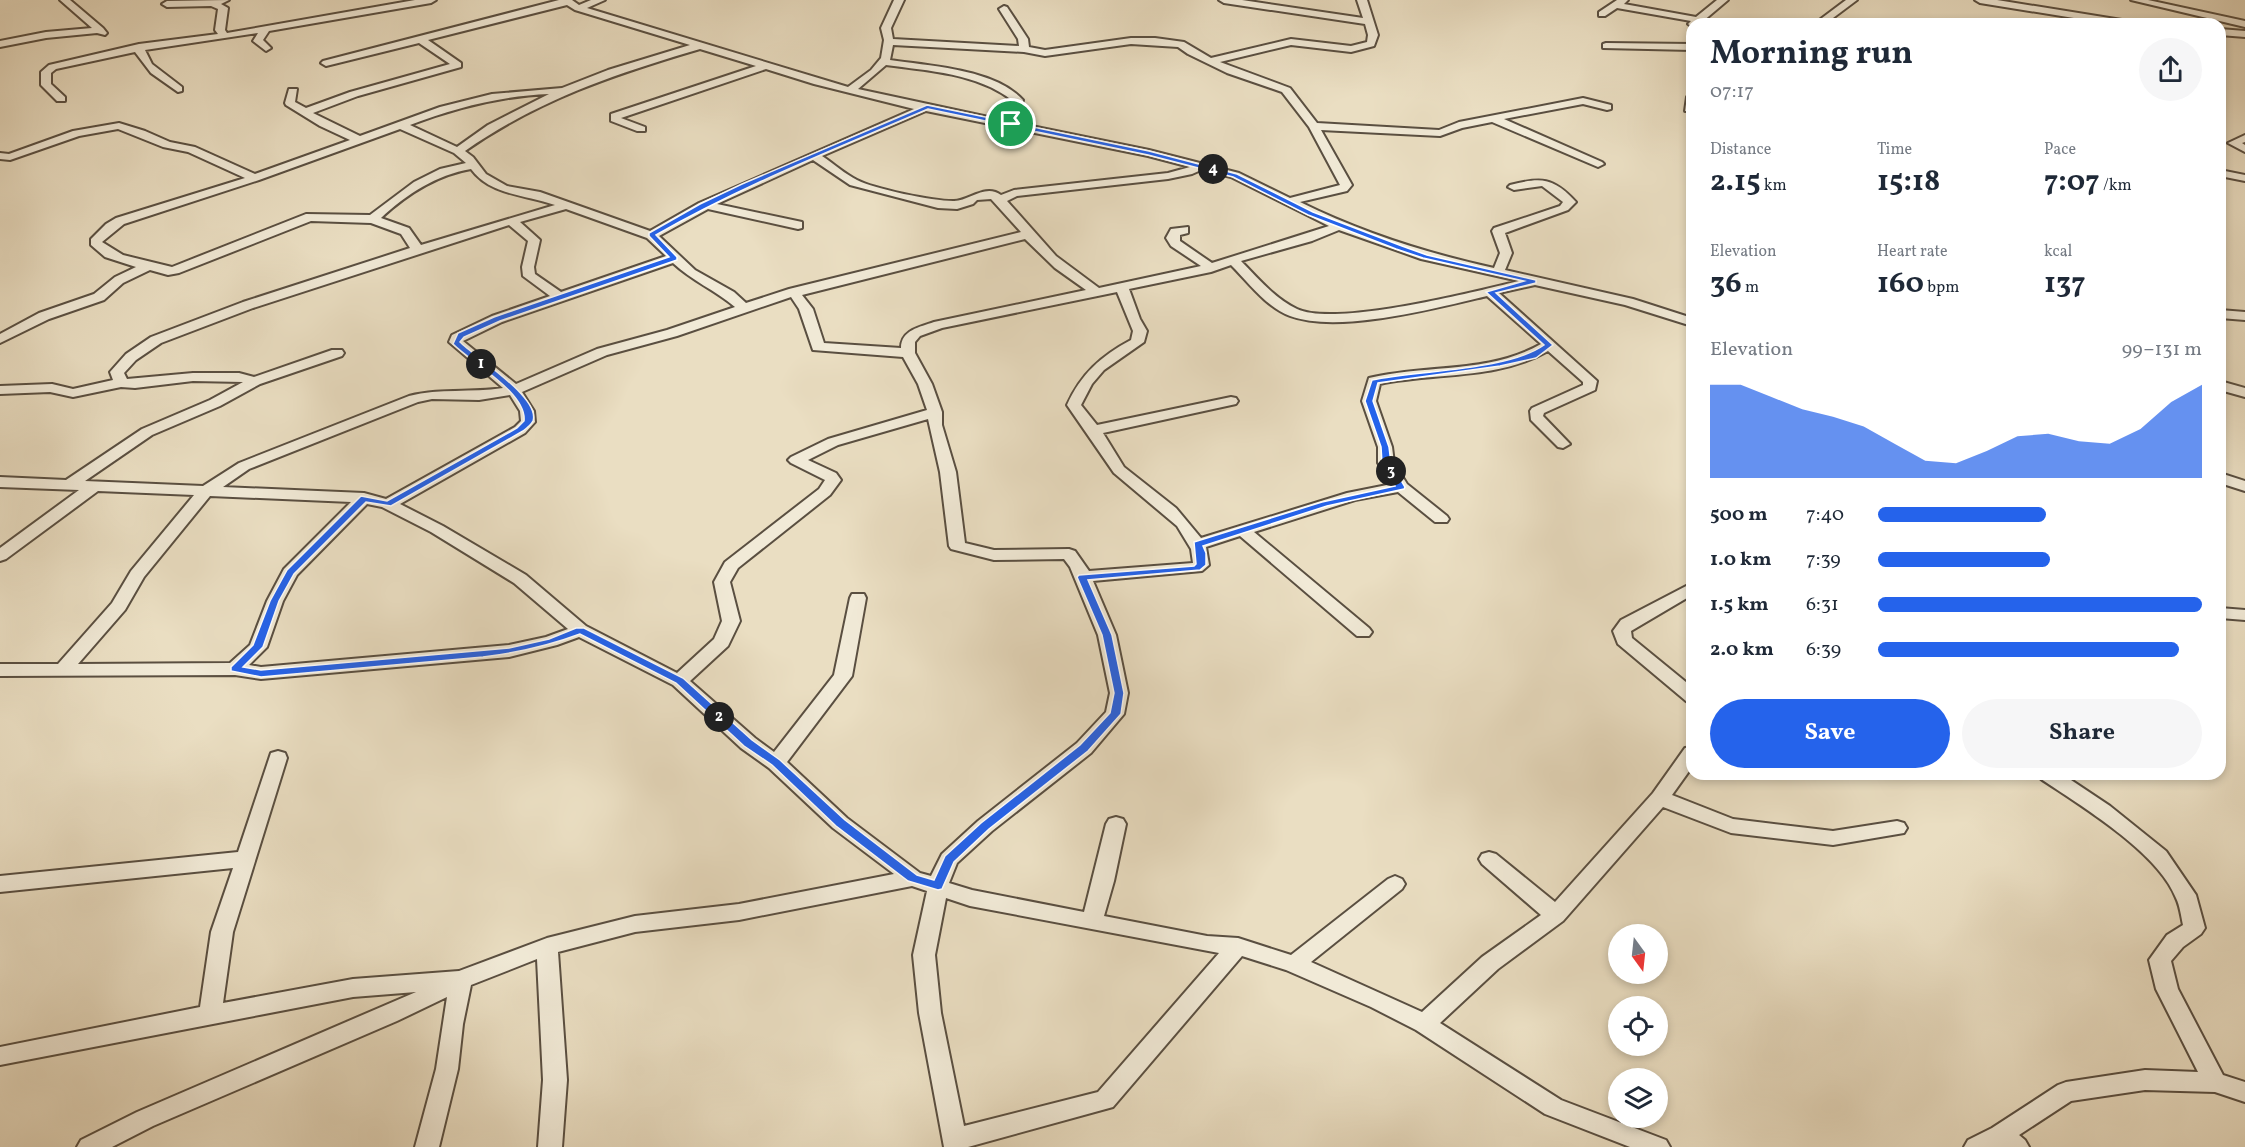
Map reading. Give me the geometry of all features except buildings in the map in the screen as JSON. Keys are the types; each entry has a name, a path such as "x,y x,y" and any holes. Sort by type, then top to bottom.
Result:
{"street":[{"path":"0,44 46,35 102,34 65,0"},
{"path":"167,4 224,0"},
{"path":"61,99 46,85 48,68 114,50 225,36 431,0"},
{"path":"326,63 570,3 600,0"},
{"path":"850,90 885,62 891,42 886,28 899,0"},
{"path":"1224,0 1257,7 1369,22"},
{"path":"1211,61 1292,42 1324,47 1363,48 1371,44 1373,35 1362,0"},
{"path":"1701,18 1723,0"},
{"path":"1827,18 1852,0"},
{"path":"1980,0 2091,18"},
{"path":"2136,0 2176,4 2224,18"},
{"path":"212,1 223,8 220,30 225,36"},
{"path":"1602,14 1620,2 1686,26"},
{"path":"570,3 763,67 850,90 1235,175 1339,226 1425,256 1628,302 1686,320"},
{"path":"1004,9 1023,39 1024,49"},
{"path":"2226,18 2245,24"},
{"path":"266,28 258,41 266,48"},
{"path":"2226,32 2245,34"},
{"path":"306,112 354,94 458,65 421,40"},
{"path":"891,42 1024,49 1045,53 1131,41 1155,40 1181,44 1231,71 1286,90 1314,126 1346,185 1343,189 1287,202"},
{"path":"458,151 492,127 554,98 563,91 612,72 698,46"},
{"path":"1606,46 1686,49"},
{"path":"139,47 140,56 178,89"},
{"path":"1045,53 1052,65"},
{"path":"885,62 948,72 1005,88 1018,100 1011,124"},
{"path":"641,129 615,119 615,116 763,67"},
{"path":"418,250 405,231 372,219 310,217 168,271 127,260 95,242 110,227 120,221 255,178 444,109 492,97 563,91"},
{"path":"293,92 290,103 324,124 357,139"},
{"path":"1314,126 1440,133 1459,125 1583,101 1607,107"},
{"path":"651,235 703,205 927,107"},
{"path":"1494,119 1598,164"},
{"path":"400,125 458,151 482,176 504,189 536,195 651,235 692,273 729,294 744,308"},
{"path":"0,156 10,157 77,133 119,126 167,145 191,149 255,178"},
{"path":"2245,138 2233,143 2245,149"},
{"path":"815,156 854,183 938,204 957,205 983,195 994,195 1069,276 1096,292"},
{"path":"372,219 389,203 432,176 450,168 472,165"},
{"path":"1000,200 1014,193 1168,176 1188,172 1200,166"},
{"path":"2226,174 2245,178"},
{"path":"1498,273 1506,253 1498,231 1564,208 1570,202 1545,183 1514,187"},
{"path":"121,383 117,372 131,357 156,340 248,305 567,205"},
{"path":"703,205 798,225"},
{"path":"512,221 534,240 528,267 529,276 561,298"},
{"path":"1238,946 1105,1100 956,1143 930,1012 924,955 938,885 950,859 985,826 1084,748 1115,714 1119,693 1107,635 1070,554 994,555 957,546 948,472 935,425 935,412 925,384 908,353 909,341 915,333 939,325 1211,268 1232,259 1305,240 1339,226"},
{"path":"1184,230 1175,232 1172,238 1175,243 1211,268"},
{"path":"63,670 119,606 138,575 204,492 244,466 414,399 432,395 479,396 515,390 602,352 661,337 794,292 1029,234"},
{"path":"388,504 520,430 528,422 529,414 515,390 467,353 456,342 457,338 497,319 674,258"},
{"path":"1232,259 1278,303 1296,315 1312,318 1366,314 1490,292 1533,281"},
{"path":"0,339 44,316 99,297 119,280 151,265"},
{"path":"1082,577 1196,568 1201,565 1198,544 1178,519 1144,493 1118,468 1094,430 1074,405 1080,389 1092,371 1104,360 1137,342 1140,331 1133,320 1122,288"},
{"path":"794,292 806,309 818,347 908,353"},
{"path":"1490,292 1590,381 1590,387 1537,411 1536,417 1563,444"},
{"path":"2226,314 2245,316"},
{"path":"1441,519 1401,487 1386,463 1385,447 1369,401 1374,381 1500,364 1533,356 1549,345"},
{"path":"71,484 147,432 215,403 255,381 337,353"},
{"path":"0,390 52,388 61,392 73,393 121,383 135,384 194,377 239,377 255,381"},
{"path":"2226,388 2245,393"},
{"path":"1094,430 1231,401"},
{"path":"680,681 722,642 731,621 722,582 731,565 825,492 832,480 831,476 796,460 833,442 935,412"},
{"path":"2226,480 2245,486"},
{"path":"0,482 364,498 388,504 437,529 519,579 580,630 680,681 748,743 776,763 840,823 913,878 970,898 1207,944 1238,946 1294,964 1379,1001 1424,1024 1553,1107 1658,1147"},
{"path":"0,556 96,485"},
{"path":"1198,544 1352,496 1401,487"},
{"path":"235,669 258,647 274,601 290,573 364,498"},
{"path":"1242,530 1363,632"},
{"path":"1686,591 1627,624 1622,632 1624,640 1686,692"},
{"path":"776,763 843,676 858,598"},
{"path":"2226,613 2245,615"},
{"path":"0,670 235,669 261,673 509,651 551,641 580,630"},
{"path":"210,1016 222,932 278,758"},
{"path":"1424,1024 1490,963 1556,915 1660,798 1686,761"},
{"path":"2057,780 2103,811 2158,856 2186,895 2194,928 2175,941 2160,960 2167,989 2215,1082"},
{"path":"1660,798 1731,826 1833,837 1851,837 1897,828"},
{"path":"1092,921 1104,881 1116,824"},
{"path":"0,884 246,858"},
{"path":"1489,859 1556,915"},
{"path":"89,1147 145,1119 369,1024 461,980 547,946 635,924 739,912 913,878"},
{"path":"1294,964 1395,884"},
{"path":"547,946 555,1080 550,1147"},
{"path":"0,1056 353,988 461,980"},
{"path":"427,1147 447,1069 461,980"},
{"path":"1976,1147 2009,1141 2066,1092 2145,1080 2215,1082 2245,1092"}],"route":[{"path":"927,107 1011,124 1149,153 1235,175 1339,226 1370,235 1399,248 1533,281 1490,292 1549,345 1533,356 1500,364 1374,381 1369,401 1385,447 1386,463 1401,487 1352,496 1198,544 1201,565 1196,568 1082,577 1107,635 1119,693 1115,714 1084,748 985,826 950,859 938,885 913,878 840,823 776,763 748,743 680,681 580,630 551,641 509,651 483,654 261,673 235,669 258,647 274,601 290,573 364,498 388,504 520,430 528,422 529,414 515,390 456,342 461,335 497,319 674,258 651,235 703,205 927,107"}]}
